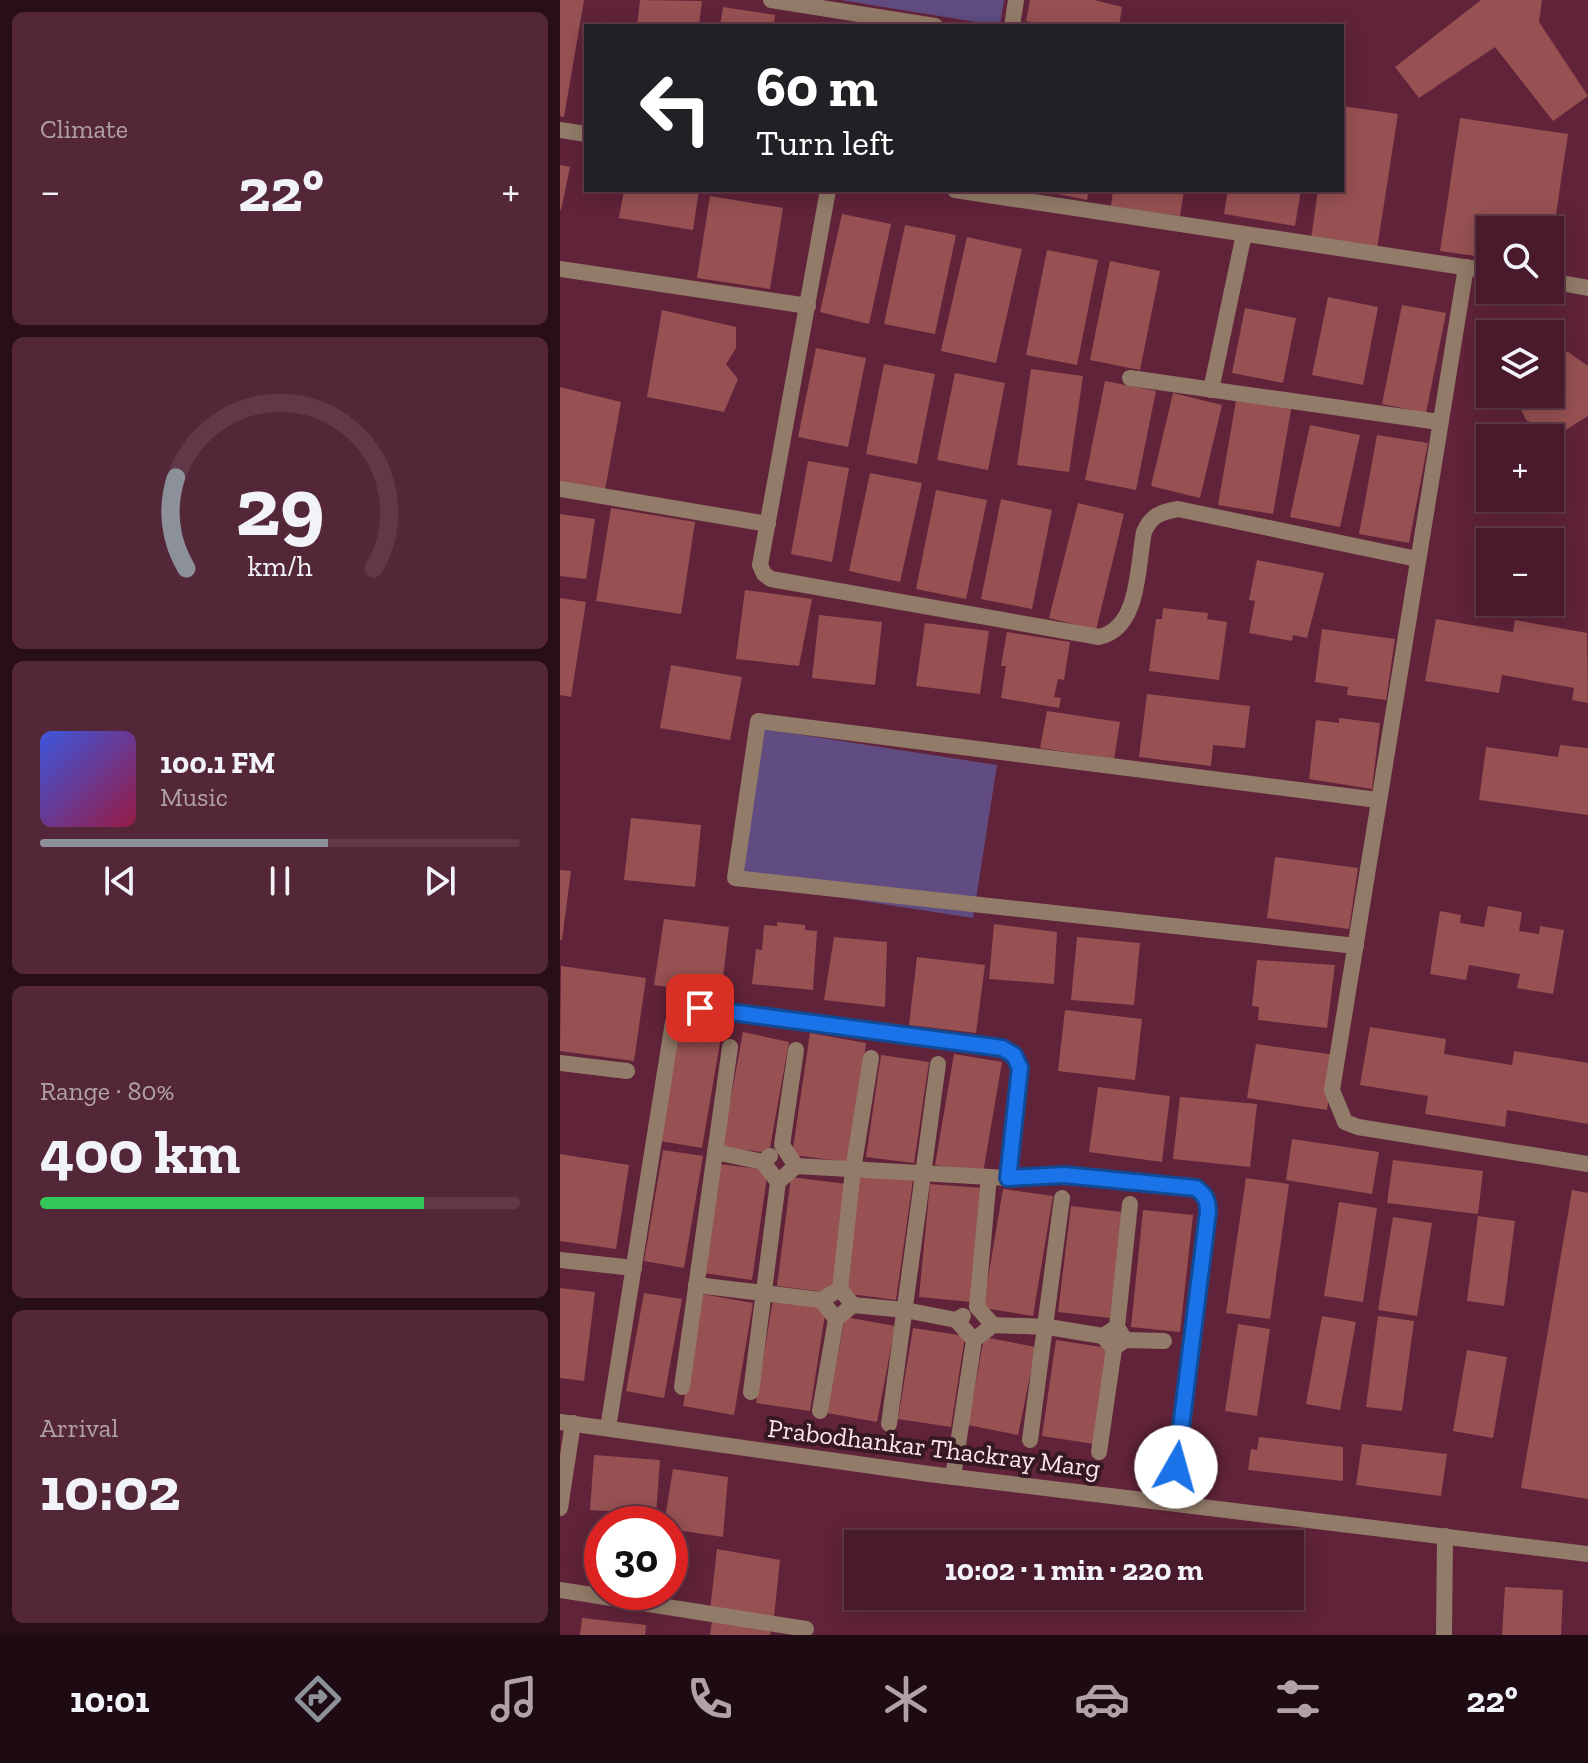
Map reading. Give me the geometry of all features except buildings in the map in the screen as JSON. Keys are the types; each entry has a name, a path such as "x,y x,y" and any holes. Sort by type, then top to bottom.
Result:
{"street":[{"path":"771,0 838,6 925,24"},
{"path":"1012,24 1016,0"},
{"path":"560,130 584,134"},
{"path":"828,192 760,565 764,574 771,579 1099,637 1112,634 1123,625 1129,611 1144,532 1149,520 1161,512 1178,509 1417,559"},
{"path":"978,192 1476,269"},
{"path":"1211,390 1244,234"},
{"path":"1466,267 1332,1090 1345,1122 1358,1127 1588,1164"},
{"path":"560,269 808,306"},
{"path":"1564,283 1588,286"},
{"path":"1130,378 1439,422"},
{"path":"560,489 768,524"},
{"path":"1356,946 735,878 758,721 1378,800"},
{"path":"608,1428 673,1022 688,1009 1002,1048 1014,1055 1020,1068 1008,1178"},
{"path":"682,1387 730,1047"},
{"path":"763,1162 782,1145 796,1050"},
{"path":"853,1305 840,1289 853,1170 871,1058"},
{"path":"560,1063 627,1071"},
{"path":"889,1424 938,1064"},
{"path":"782,1145 796,1166"},
{"path":"715,1152 763,1162 778,1182"},
{"path":"751,1392 778,1182 796,1166 1008,1178 1064,1175 1196,1188 1208,1202 1172,1501"},
{"path":"989,1177 977,1307 993,1325"},
{"path":"1030,1440 1048,1327 1062,1198"},
{"path":"1099,1452 1130,1204"},
{"path":"560,1260 634,1268"},
{"path":"696,1285 821,1300 840,1289"},
{"path":"821,1300 836,1319"},
{"path":"820,1411 836,1319 853,1305 905,1310 956,1320 974,1340"},
{"path":"956,1320 977,1307"},
{"path":"953,1477 974,1340 993,1325 1048,1327 1115,1338 1164,1341"},
{"path":"560,1508 566,1423"},
{"name":"Prabodhankar Thackray Marg","path":"566,1423 953,1477 1172,1501 1588,1554"},
{"path":"1444,1635 1445,1536"},
{"path":"560,1590 806,1629"}],"shaded area":[{"path":"841,0 1004,0 1000,24"},
{"path":"764,729 997,765 973,918 739,882"}],"route":[{"path":"700,1008 1002,1048 1014,1055 1020,1068 1008,1178 1064,1175 1196,1188 1203,1193 1208,1202 1208,1212 1176,1467"}]}
